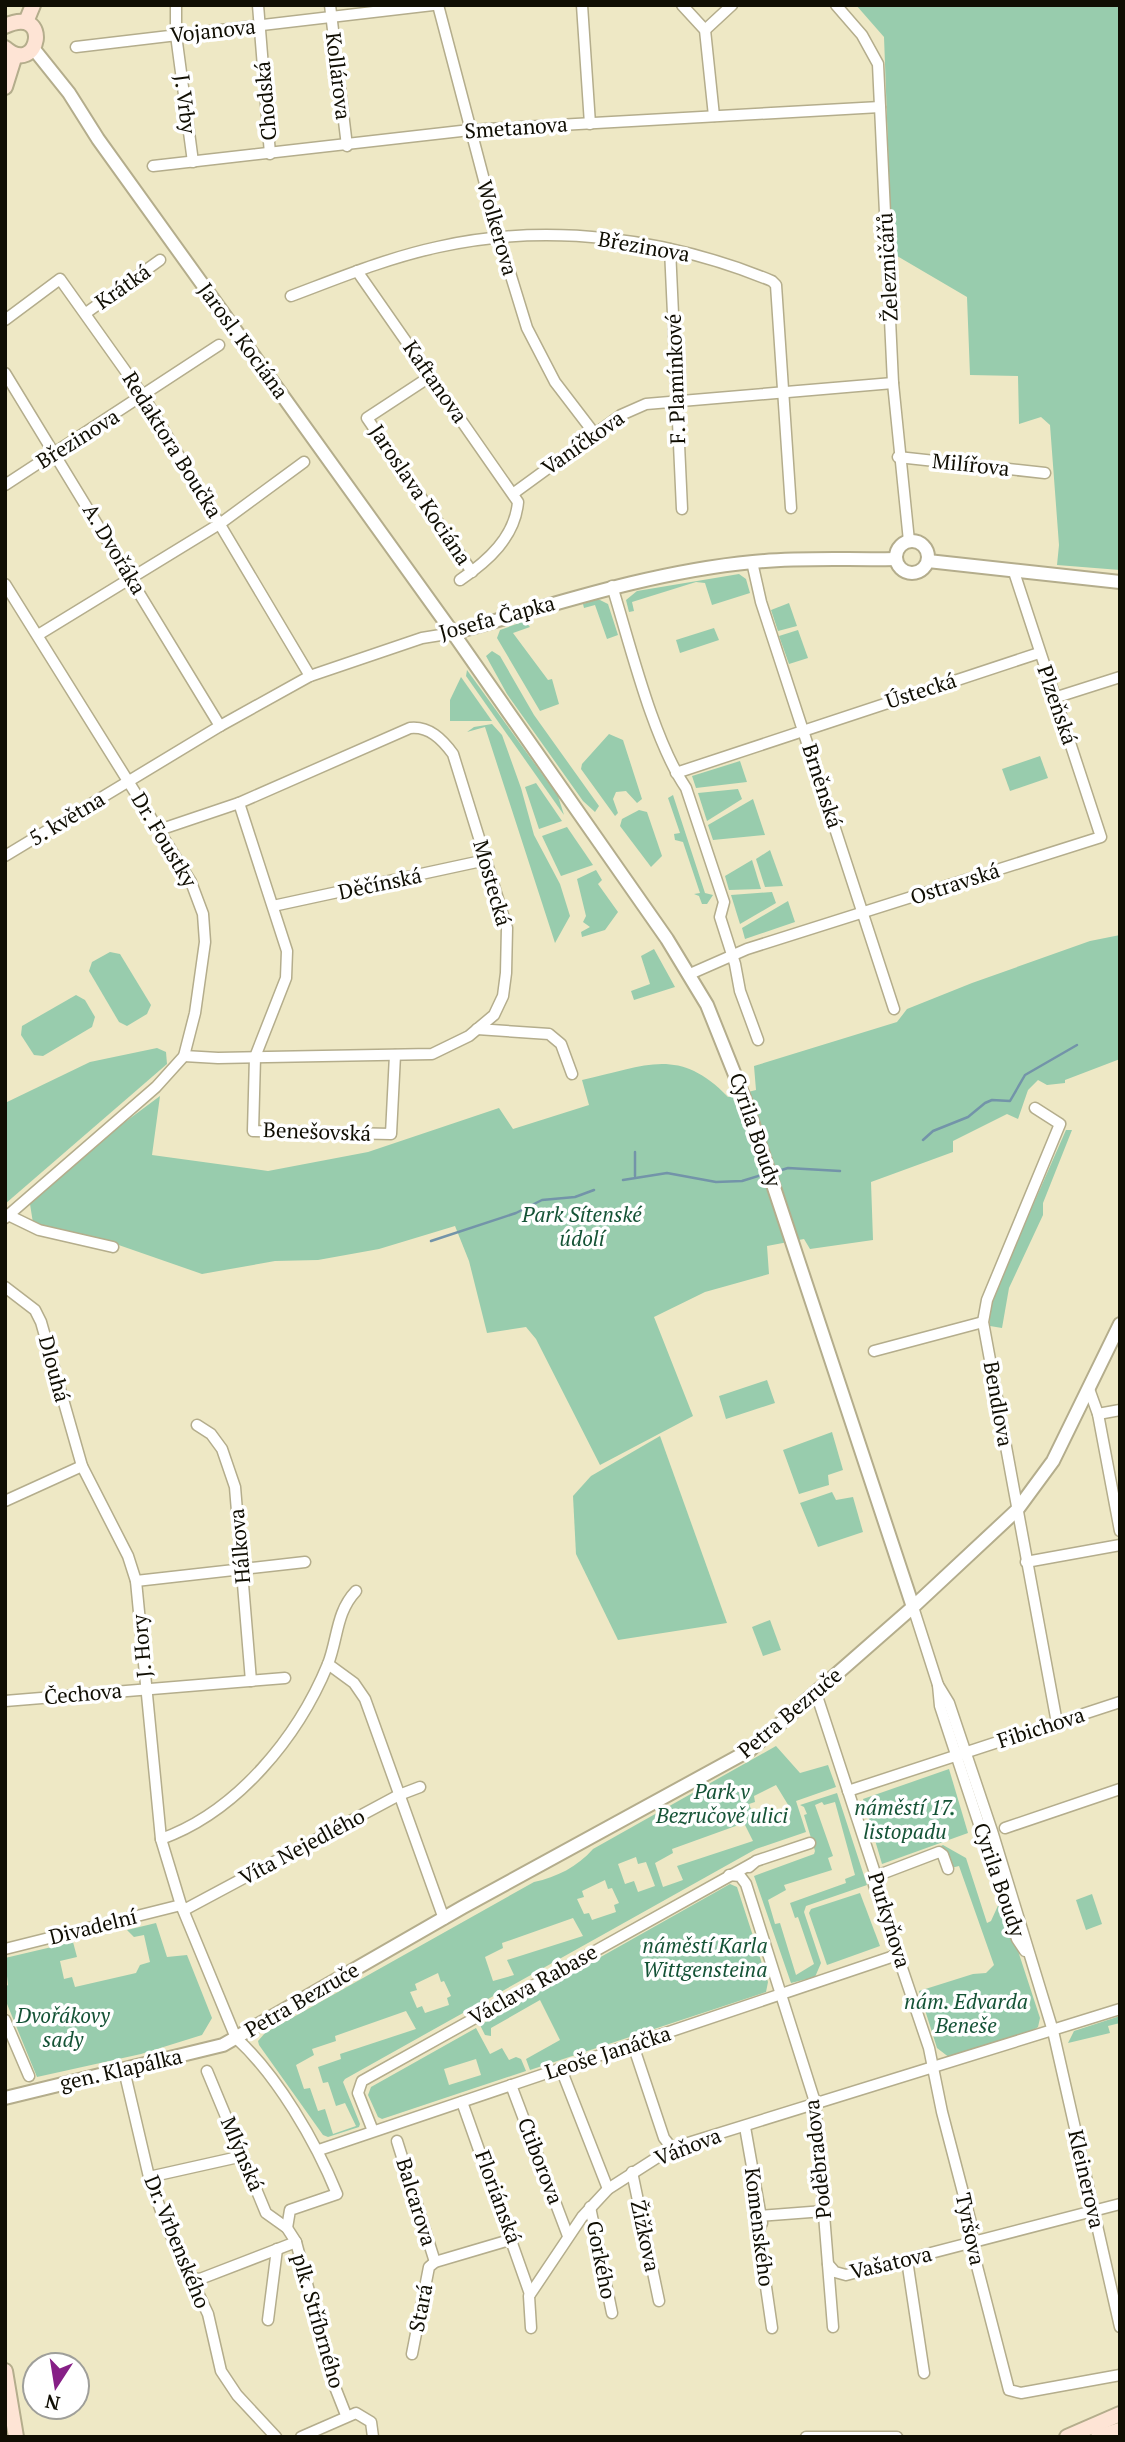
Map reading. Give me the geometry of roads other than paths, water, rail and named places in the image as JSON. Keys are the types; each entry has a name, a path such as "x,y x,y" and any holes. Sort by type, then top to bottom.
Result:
{"main road":[{"path":"26,22 33,5"},
{"path":"5,26 17,21 26,22 36,32 33,48 25,54 10,52 5,87"},
{"path":"5,2371 16,2437"},
{"path":"1067,2437 1120,2414"},
{"path":"1098,2437 1120,2430"}],"street":[{"name":"J. Vrby","path":"176,5 176,35 193,162"},
{"name":"Chodská","path":"258,5 270,155"},
{"name":"Kollárova","path":"330,5 347,146"},
{"name":"Vojanova","path":"76,47 436,5"},
{"name":"Wolkerova","path":"436,5 499,237 527,328 555,382 594,433"},
{"path":"582,5 590,124"},
{"path":"682,5 705,30 714,116"},
{"path":"705,30 732,5"},
{"name":"Železničářů","path":"836,5 862,35 878,64 893,383 898,457 909,541"},
{"name":"Jarosl. Kociána","path":"33,48 69,93 98,139 453,633"},
{"name":"Smetanova","path":"153,166 270,155 470,130 880,107"},
{"name":"Březinova","path":"291,296 357,271 438,247 499,237 546,234 605,237 670,249 736,266 776,285 791,508"},
{"name":"F. Plamínkové","path":"670,249 682,509"},
{"name":"Krátká","path":"86,313 160,260"},
{"name":"Kaftanova","path":"357,271 514,493"},
{"name":"Redaktora Boučka","path":"5,320 60,279 144,397 310,676"},
{"name":"Březinova","path":"5,485 144,397 219,345"},
{"name":"A. Dvořáka","path":"5,373 220,726"},
{"name":"Jaroslava Kociána","path":"431,376 367,418 472,572"},
{"name":"Vaníčkova","path":"514,493 594,433 621,415 646,404 677,399 893,383"},
{"name":"Milířova","path":"898,457 1045,473"},
{"path":"38,635 220,523 304,462"},
{"path":"460,580 495,554 517,510 514,493"},
{"path":"909,541 923,545 928,561 921,571 910,573 900,567 896,559 899,548 909,541"},
{"name":"Josefa Čapka","path":"129,782 220,726 310,676 422,638 453,633 612,586 751,562 896,559"},
{"path":"928,561 1120,582"},
{"name":"Brněnská","path":"751,562 761,602 894,1009"},
{"name":"Plzeňská","path":"1014,572 1101,837"},
{"name":"Dr. Foustky","path":"5,584 191,883 204,928 195,1013 184,1056 156,1087 7,1216"},
{"path":"612,586 634,645 656,721 676,773 686,788 724,902 720,917 733,954 740,991 758,1040"},
{"name":"Cyrila Boudy","path":"453,633 690,974 723,1040 746,1100 938,1685 949,1703 961,1754 1025,1936 1027,1954 1053,2031"},
{"name":"Ústecká","path":"676,773 1039,653"},
{"path":"1054,698 1120,677"},
{"name":"Mostecká","path":"159,830 239,803 410,728 425,729 441,739 453,754 507,928 508,958 503,996 494,1014 477,1029 432,1054 184,1056"},
{"name":"5. května","path":"5,856 129,782"},
{"name":"Benešovská","path":"239,803 287,951 286,978 255,1057 253,1130 391,1134 395,1055"},
{"name":"Ostravská","path":"690,974 733,954 1101,837"},
{"name":"Děčínská","path":"273,906 486,860"},
{"path":"477,1029 501,1033 542,1032 554,1037 561,1044 572,1074"},
{"name":"Bendlova","path":"1035,1108 1060,1124 986,1300 983,1322 1057,1723"},
{"path":"7,1216 39,1230 113,1247"},
{"name":"Dlouhá","path":"5,1287 35,1310 41,1322 82,1465"},
{"path":"874,1351 983,1322"},
{"name":"Petra Bezruče","path":"236,2038 444,1919 750,1750 913,1607 1017,1510 1053,1461 1120,1324"},
{"path":"1089,1389 1098,1414 1120,1531"},
{"path":"1098,1414 1120,1410"},
{"name":"Hálkova","path":"197,1424 211,1434 229,1466 235,1487 251,1681"},
{"path":"5,1501 82,1465"},
{"name":"J. Hory","path":"82,1465 128,1556 136,1581 160,1839 183,1907 236,2038"},
{"path":"1026,1562 1120,1545"},
{"path":"136,1581 304,1562"},
{"path":"160,1839 200,1819 257,1773 301,1715 328,1664 342,1609 353,1594"},
{"path":"328,1664 354,1683 365,1699 444,1919"},
{"name":"Čechova","path":"5,1701 285,1678"},
{"name":"Purkyňova","path":"816,1693 876,1876 874,1885 917,2009 932,2068"},
{"name":"Fibichova","path":"961,1754 1120,1702"},
{"path":"848,1791 961,1754"},
{"name":"Víta Nejedlého","path":"183,1907 399,1795 420,1787"},
{"path":"1005,1828 1120,1790"},
{"name":"Václava Rabase","path":"373,2131 358,2093 364,2079 728,1875 810,1843"},
{"path":"876,1876 939,1852 948,1869"},
{"path":"746,1884 746,1871 753,1863"},
{"path":"728,1875 740,1876 746,1884"},
{"name":"Poděbradova","path":"746,1884 815,2102 833,2327"},
{"name":"Divadelní","path":"5,1949 183,1907"},
{"name":"Leoše Janáčka","path":"319,2150 783,1996 897,1955"},
{"path":"932,2068 1120,2009"},
{"path":"5,2020 29,2076"},
{"name":"Kleinerova","path":"1053,2031 1120,2327"},
{"path":"236,2038 253,2053 319,2150 337,2194 290,2210 287,2228"},
{"name":"gen. Klapálka","path":"5,2098 210,2049 236,2038"},
{"path":"633,2045 664,2138 672,2148"},
{"name":"Váňova","path":"530,2294 590,2207 608,2189 672,2148 932,2068"},
{"name":"Tyršova","path":"932,2068 972,2227 971,2243 1009,2390 1021,2393 1120,2375"},
{"path":"561,2069 608,2189"},
{"name":"Dr. Vrbenského","path":"124,2070 149,2178 166,2225 208,2314 221,2371 237,2395 276,2437"},
{"name":"Mlýnská","path":"206,2071 266,2213 287,2228"},
{"name":"Ctiborova","path":"511,2085 568,2236"},
{"name":"Floriánská","path":"462,2102 513,2239 530,2294"},
{"name":"Komenského","path":"745,2127 760,2216 758,2232 772,2328"},
{"name":"Balcarova","path":"397,2141 435,2262"},
{"path":"149,2178 243,2156"},
{"name":"Žižkova","path":"632,2172 659,2301"},
{"name":"Vašatova","path":"828,2264 835,2272 846,2275 1120,2204"},
{"name":"Gorkého","path":"590,2207 612,2314"},
{"path":"760,2216 824,2211"},
{"name":"plk. Stříbrného","path":"287,2228 296,2242 333,2382 346,2415"},
{"name":"Stará","path":"412,2354 429,2267 435,2262 513,2239"},
{"path":"191,2278 200,2279 296,2242"},
{"path":"268,2320 277,2249"},
{"path":"907,2260 924,2373"},
{"path":"530,2294 528,2302 531,2328"},
{"path":"301,2437 346,2415 356,2413 368,2417 373,2437"},
{"path":"806,2437 897,2437"}],"waterway":[{"path":"923,1140 933,1131 968,1117 985,1103 992,1100 1010,1101 1025,1075 1077,1045"},
{"path":"635,1152 635,1176"},
{"path":"775,1172 788,1168 840,1171"},
{"path":"623,1180 667,1173 716,1182 742,1181 765,1174"},
{"path":"431,1241 516,1213 542,1200 575,1197 594,1190"}],"park label":[{"name":"Park Sítenské údolí","path":"582,1227"},
{"name":"Park v Bezručově ulici","path":"722,1804"},
{"name":"náměstí 17. listopadu","path":"905,1820"},
{"name":"náměstí Karla Wittgensteina","path":"705,1958"},
{"name":"nám. Edvarda Beneše","path":"966,2014"},
{"name":"Dvořákovy sady","path":"63,2028"}]}
